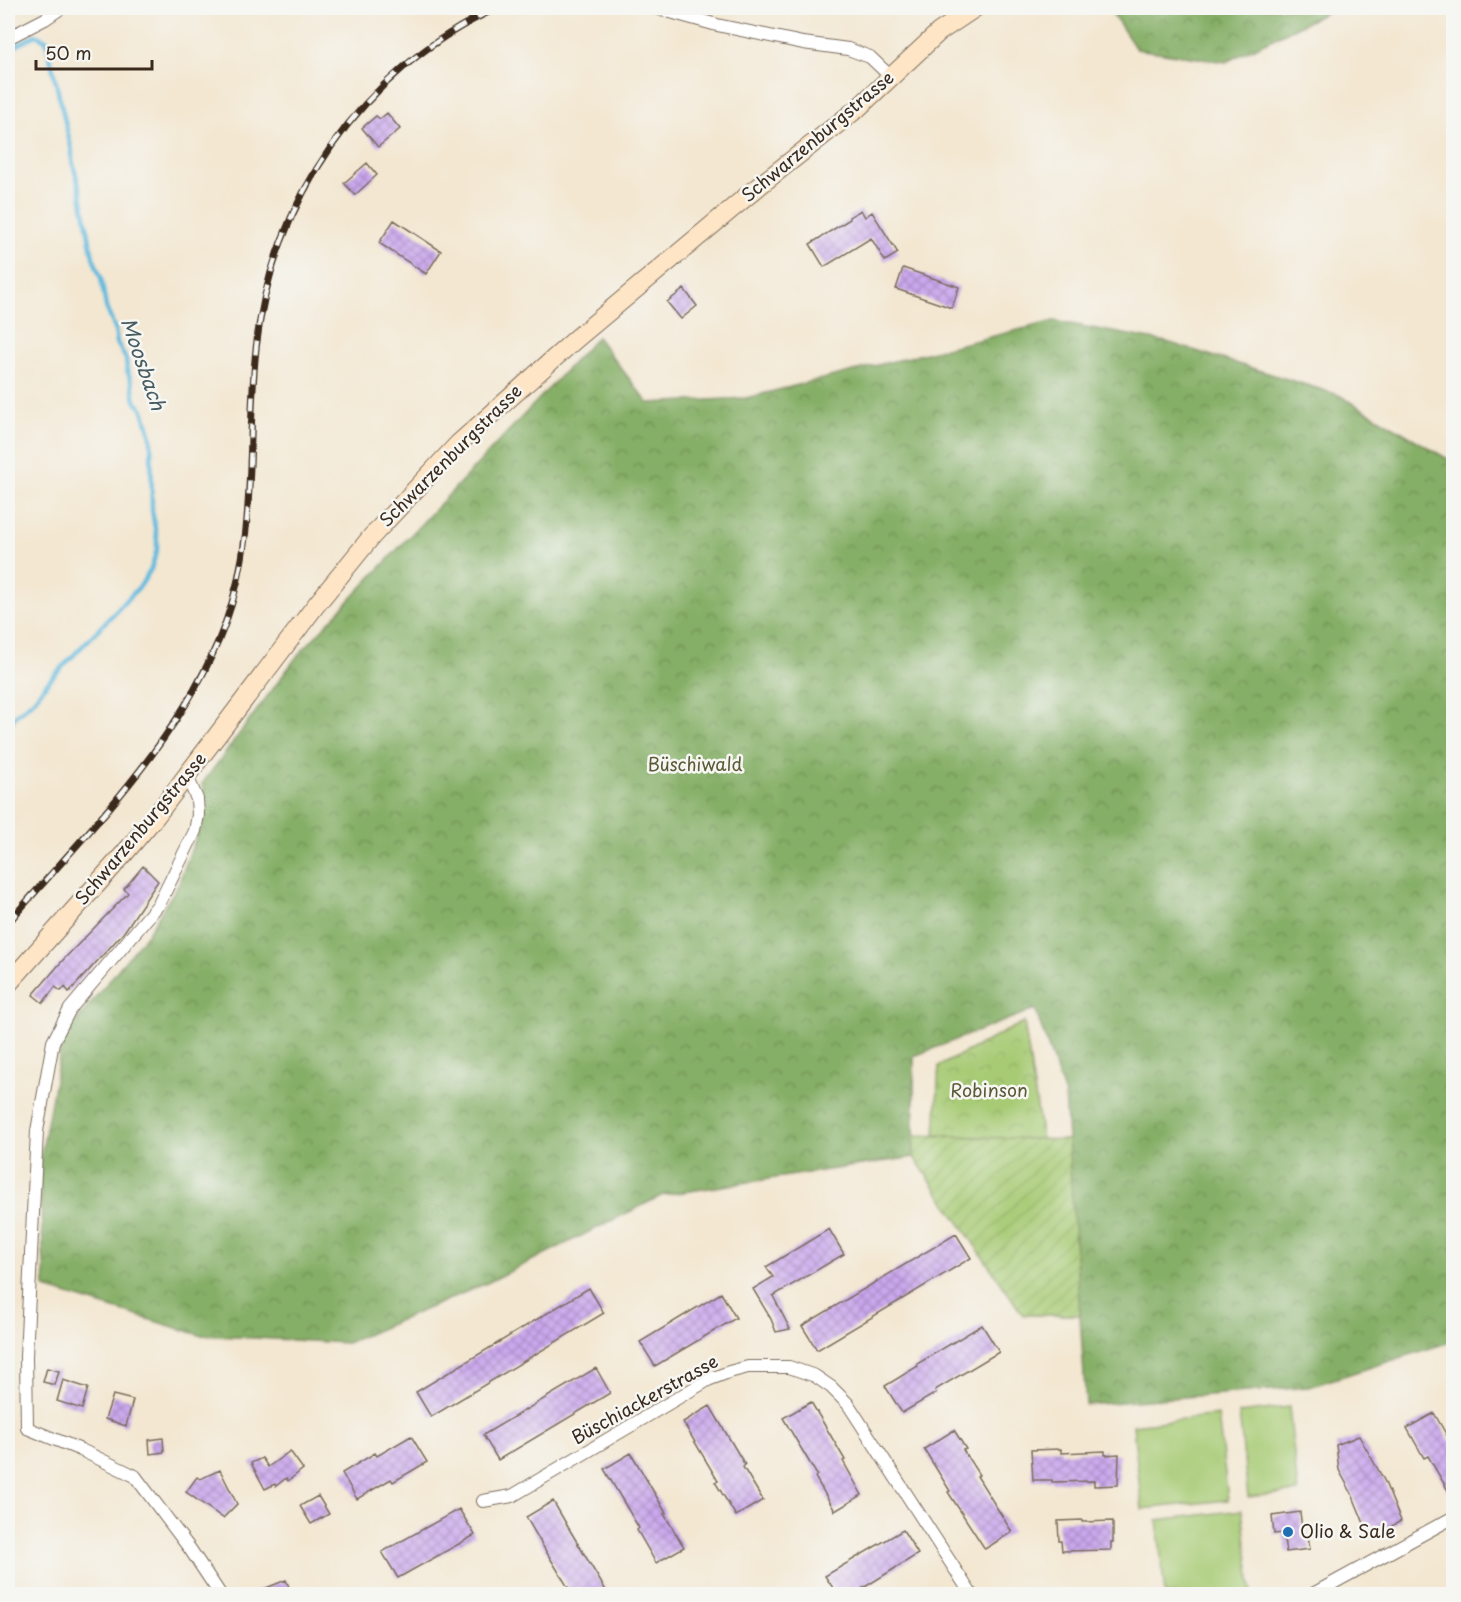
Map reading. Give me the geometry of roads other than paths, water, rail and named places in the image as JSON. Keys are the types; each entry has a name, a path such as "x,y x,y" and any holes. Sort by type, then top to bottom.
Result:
{"main road":[{"name":"Schwarzenburgstrasse","path":"8,984 123,855 187,776 345,568 399,505 458,444 577,338 759,186 858,108 939,32 975,8"}],"street":[{"path":"8,38 61,8"},
{"path":"656,8 717,25 803,43 848,49 870,57 891,77"},
{"path":"187,776 197,799 198,815 195,831 159,904 69,1009 53,1042 37,1131 26,1356 27,1428 81,1450 135,1476 190,1549 220,1594"},
{"name":"Büschiackerstrasse","path":"483,1501 512,1496 708,1380 748,1367 789,1367 815,1376 831,1387 848,1404 971,1594"},
{"path":"1313,1594 1454,1517"}],"waterway":[{"name":"Moosbach","path":"8,51 35,35 46,40 106,307 115,329 117,343 126,359 135,401 143,410 151,437 152,510 157,540 157,550 151,569 141,585 47,683 33,701 15,716 8,729"}],"railway":[{"path":"8,923 130,783 159,746 207,667 225,624 235,590 247,522 253,384 265,295 281,242 303,193 331,146 365,104 404,66 448,34 497,8"}],"place":[{"name":"Olio & Sale","path":"1288,1532"}],"park label":[{"name":"Büschiwald","path":"695,765"},
{"name":"Robinson","path":"989,1091"}]}
